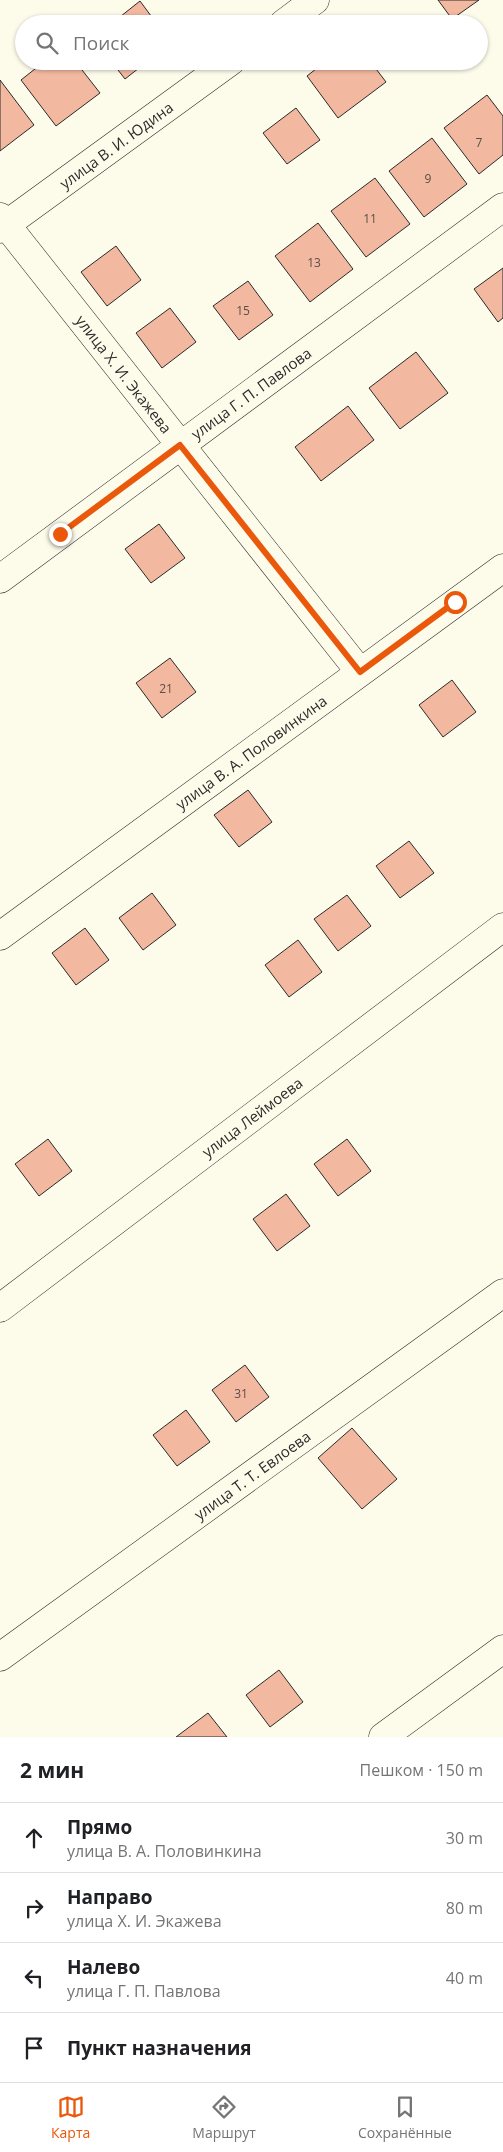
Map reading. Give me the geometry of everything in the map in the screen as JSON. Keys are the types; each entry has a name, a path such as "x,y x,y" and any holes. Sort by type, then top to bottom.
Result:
{"street":[{"path":"295,15 316,0"},
{"name":"улица В. И. Юдина","path":"2,224 218,70"},
{"name":"улица Г. П. Павлова","path":"0,579 503,207"},
{"name":"улица Х. И. Экажева","path":"2,224 360,672"},
{"name":"улица В. А. Половинкина","path":"0,936 503,568"},
{"name":"улица Леймоева","path":"0,1308 503,927"},
{"name":"улица Т. Т. Евлоева","path":"0,1657 503,1293"},
{"path":"384,1737 503,1649"}],"building":[{"path":"438,0 479,0 458,15 449,15"},
{"path":"140,1 150,15 122,15"},
{"path":"34,70 82,70 100,93 56,126 21,80"},
{"path":"118,70 136,70 125,79"},
{"path":"315,70 377,70 386,82 338,118 307,76"},
{"path":"0,80 34,125 0,151"},
{"path":"487,95 503,116 503,155 479,174 444,128"},
{"path":"296,108 320,140 287,164 263,133"},
{"path":"432,138 467,184 424,217 389,171"},
{"path":"375,178 410,224 366,257 331,211"},
{"path":"318,223 353,269 310,302 275,256"},
{"path":"116,246 141,280 107,306 81,272"},
{"path":"503,268 503,318 498,322 474,289"},
{"path":"248,281 273,315 239,340 213,306"},
{"path":"170,308 196,342 162,368 136,333"},
{"path":"416,352 448,393 400,429 369,388"},
{"path":"348,406 374,440 321,481 295,447"},
{"path":"159,524 185,558 151,583 125,549"},
{"path":"170,658 196,692 162,718 136,683"},
{"path":"452,680 476,712 443,737 419,705"},
{"path":"248,790 272,822 239,847 214,815"},
{"path":"409,841 434,873 400,898 376,866"},
{"path":"152,893 176,925 143,950 119,918"},
{"path":"347,895 371,926 338,951 314,919"},
{"path":"85,928 109,960 76,985 52,953"},
{"path":"298,940 322,972 289,997 265,965"},
{"path":"48,1139 72,1171 39,1196 15,1164"},
{"path":"347,1139 371,1171 338,1196 314,1164"},
{"path":"286,1194 310,1226 277,1251 253,1219"},
{"path":"245,1365 269,1397 236,1422 212,1390"},
{"path":"186,1410 210,1442 177,1466 153,1435"},
{"path":"352,1428 397,1479 362,1509 318,1458"},
{"path":"279,1670 303,1702 270,1727 246,1695"},
{"path":"208,1713 227,1737 176,1737"}],"route":[{"path":"60,534 180,445 360,672 455,602"}]}
